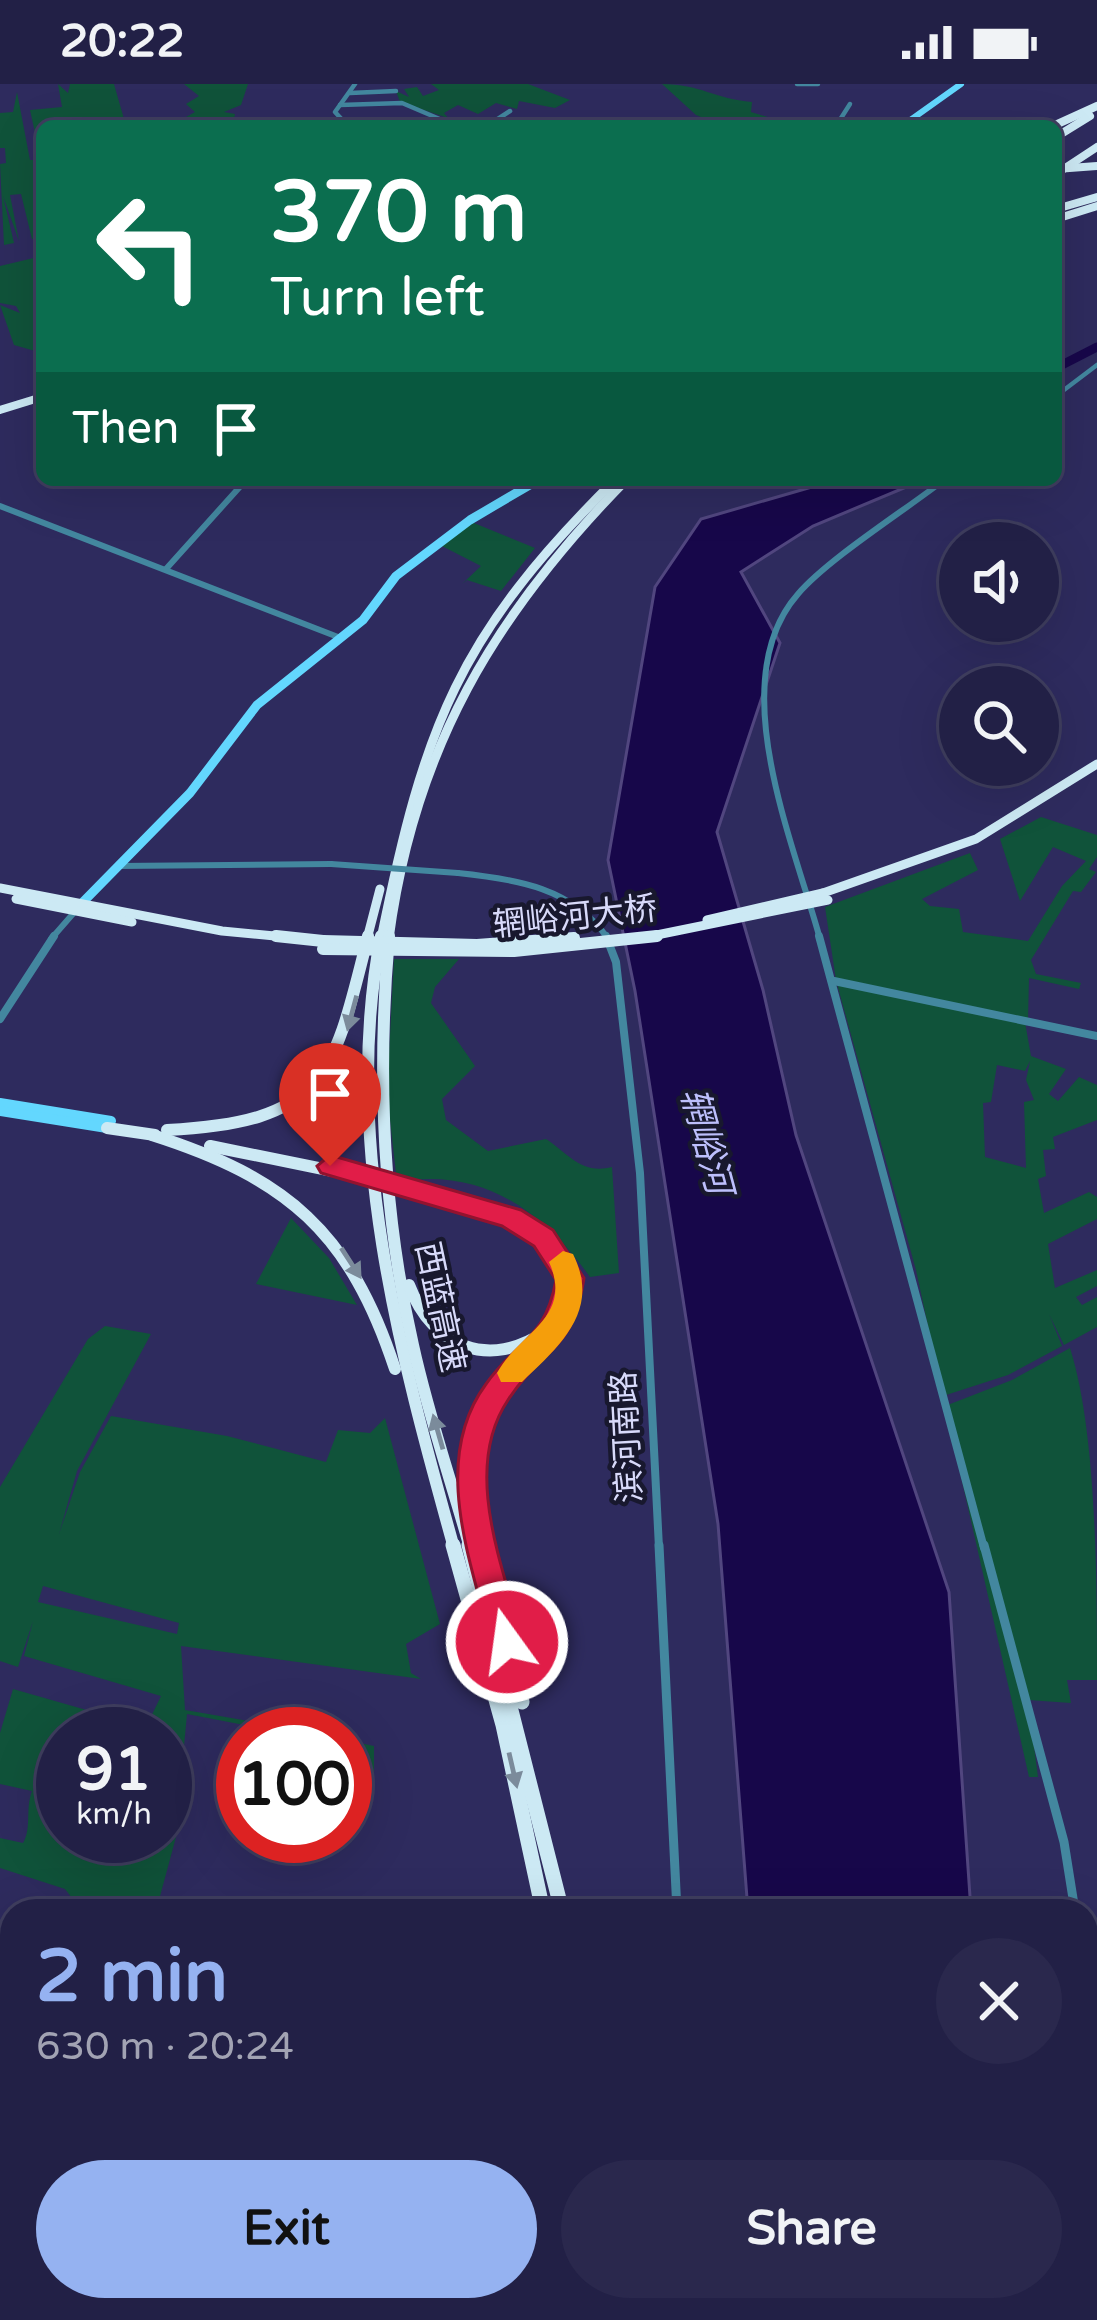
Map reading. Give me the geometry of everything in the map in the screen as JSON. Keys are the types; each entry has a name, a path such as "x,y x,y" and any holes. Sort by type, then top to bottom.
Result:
{"highway":[{"path":"1062,128 1097,110"},
{"path":"1062,170 1097,157"},
{"path":"1062,170 1097,157"},
{"path":"1062,208 1096,204"},
{"path":"1062,217 1096,204"},
{"path":"0,407 36,396"},
{"name":"西蓝高速","path":"541,1899 488,1667 434,1490 398,1344 371,1168 369,1022 386,894 441,712 471,649 565,529 609,486"},
{"name":"西蓝高速","path":"559,1899 531,1763 408,1326 380,1087 382,1015 403,863 452,712 487,650 573,533 620,486"},
{"name":"辋峪河大桥","path":"0,892 221,938 477,953 557,949 694,931 825,896 982,842 1097,769"},
{"path":"159,1132 218,1131 251,1124 295,1102 323,1077 348,1028 375,906 406,820"},
{"path":"109,1124 332,1168 432,1194 526,1227 554,1250 570,1278 563,1320 495,1394 482,1417 471,1464 478,1529 526,1717 531,1763"},
{"path":"159,1132 252,1170 290,1195 332,1235 377,1313 434,1490"},
{"path":"392,1219 412,1300 436,1334 454,1346 487,1353 539,1338 554,1323 563,1300 551,1258 513,1226 432,1194"}],"main road":[{"path":"910,120 961,84"},
{"path":"79,906 190,793 257,705 363,620 396,576 470,520 528,486"},
{"path":"0,1107 109,1124"}],"street":[{"path":"342,120 335,112 355,84"},
{"path":"797,84 818,84"},
{"path":"348,93 396,87 402,103"},
{"path":"340,105 402,103 442,120"},
{"path":"840,120 850,104"},
{"path":"496,120 510,111"},
{"path":"1062,391 1097,365"},
{"path":"166,569 241,486"},
{"path":"936,486 797,594 770,643 761,721 1064,1842 1073,1899"},
{"path":"0,506 338,637"},
{"name":"滨河南路","path":"118,866 331,864 519,880 552,890 600,931 616,962 640,1173 676,1899"},
{"path":"0,1019 34,958 79,906"},
{"path":"834,981 1097,1036"}],"green space":[{"path":"58,84 68,93 70,84 114,84 124,119 36,120 36,137 30,110 62,107"},
{"path":"184,84 248,84 241,105 224,112 235,114 234,120 181,120 195,112 186,104 199,96"},
{"path":"431,84 528,84 570,100 555,108 519,101 517,109 496,103 478,114 458,105 444,113 448,118 400,102 396,91 409,97 404,89 417,87 423,96 439,90"},
{"path":"662,84 752,102 751,112 774,119 709,120 696,115"},
{"path":"17,92 30,160 36,160 36,238 32,239 21,194 10,195 19,241 3,196 14,243 4,245 0,164 6,163 5,148 0,148 0,113 13,112"},
{"path":"36,257 36,351 14,345 0,305 20,313 16,306 0,303 0,266"},
{"path":"469,521 535,548 501,591 467,580 462,584 481,566 434,542"},
{"path":"1041,817 1097,835 1097,857 1089,869 1096,872 1081,892 1073,891 1031,960 1036,974 1081,983 1079,989 1029,978 1028,1020 836,980 825,907 970,853 978,870 922,899 930,906 959,909 963,932 1028,941 1062,886 1086,861 1053,847 1020,901 1000,839"},
{"path":"394,959 459,959 435,987 431,1003 475,1066 442,1099 446,1120 488,1151 546,1139 583,1165 612,1167 619,1273 590,1277 552,1232 507,1199 483,1188 428,1179 397,1182 387,1093"},
{"path":"837,984 1025,1022 1031,1056 1066,1069 1049,1094 1058,1101 1079,1077 1097,1085 1097,1120 1053,1137 1055,1149 1043,1150 1046,1176 1038,1179 1044,1213 1089,1192 1097,1197 1097,1219 1048,1244 1055,1288 1097,1270 1097,1286 1076,1297 1082,1305 1097,1297 1097,1327 1064,1345 1049,1314 1062,1346 1008,1375 943,1396 916,1270","holes":["1030,1061 1026,1080 1034,1100 1024,1102 1026,1168 985,1157 983,1103 991,1102 997,1065 1025,1071"]},
{"path":"291,1218 329,1258 357,1305 256,1284"},
{"path":"105,1326 151,1334 77,1471 59,1534 80,1472 111,1416 227,1436 326,1462 338,1430 370,1433 385,1418 440,1624 406,1644 411,1673 421,1679 181,1646 185,1707 156,1707 161,1696 24,1656 33,1621 18,1667 0,1661 0,1487 88,1339","holes":["43,1586 179,1623 177,1634 38,1602"]},
{"path":"1070,1348 1090,1465 1097,1680 1067,1680 1071,1703 1028,1700 1038,1777 1029,1777 945,1406 1012,1380"},
{"path":"13,1689 76,1707 36,1707 36,1863 169,1863 159,1899 73,1899 65,1889 0,1868 0,1838 23,1843 26,1837 32,1791 0,1784 0,1733"},
{"path":"192,1711 216,1715 216,1720 192,1715"},
{"path":"372,1746 374,1746 372,1791"}],"water":[{"path":"815,486 909,486 813,526 741,572 780,643 717,832 763,990 796,1135 949,1592 970,1899 747,1899 718,1524 635,991 608,860 655,587 701,519"}],"waterway":[{"name":"辋峪河","path":"1062,365 1097,347"}],"slow traffic":[{"path":"512,1373 563,1320 571,1293 563,1262"}],"route":[{"path":"330,1166 469,1202 511,1218 543,1238 570,1278 570,1301 563,1320 495,1394 472,1449 474,1509 507,1642"}]}
